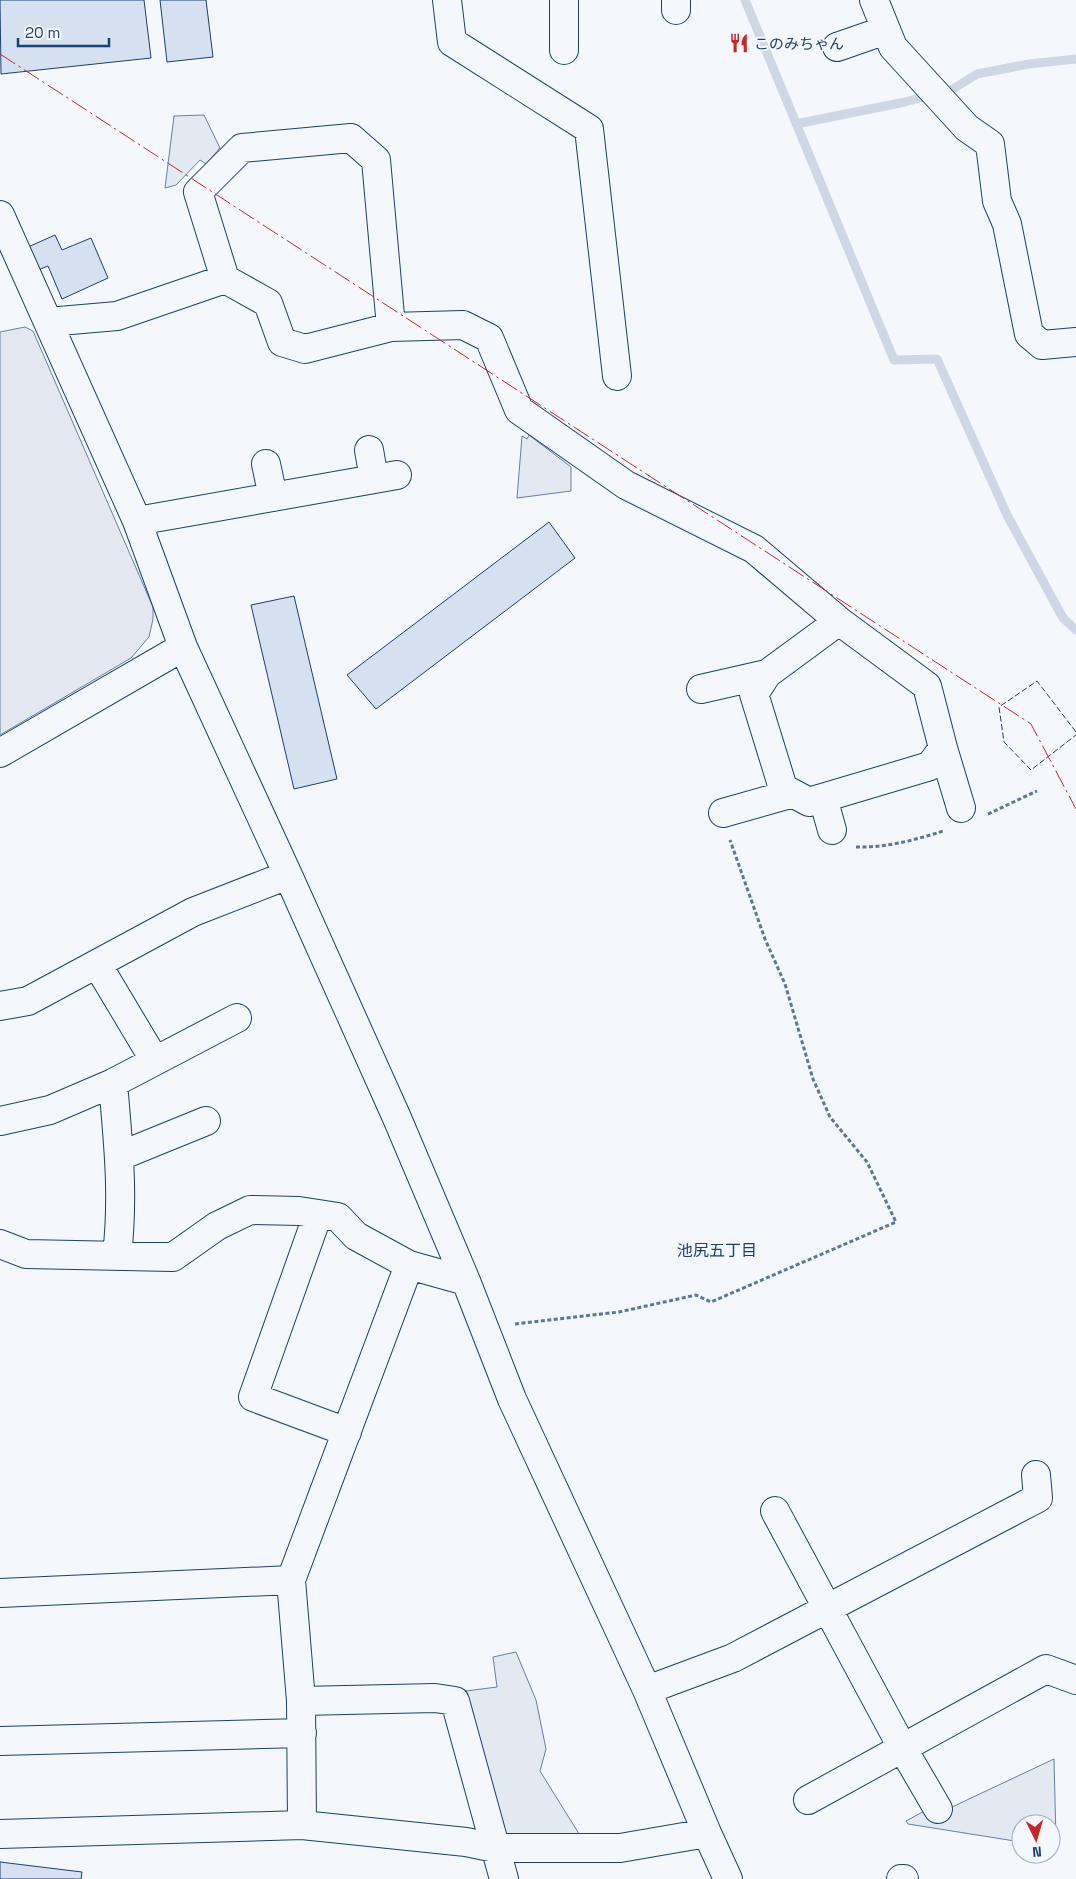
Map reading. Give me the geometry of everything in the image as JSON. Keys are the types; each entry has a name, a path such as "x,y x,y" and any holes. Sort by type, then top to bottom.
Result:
{"street":[{"path":"447,0 452,42 589,129 617,376"},
{"path":"564,0 564,50"},
{"path":"874,0 893,47 967,128 990,144 997,201 1007,224 1029,334 1042,345 1076,342"},
{"path":"837,47 886,30"},
{"path":"391,327 376,160 351,138 242,148 198,192 225,279 268,303 282,342 305,349 391,327 463,325 489,338 519,410 626,485 754,549 839,621 927,686 943,748 966,817"},
{"path":"0,215 137,521 183,647 397,1118 466,1281 512,1398 646,1690 728,1879"},
{"path":"48,322 117,316 225,279"},
{"path":"137,521 386,477 369,450"},
{"path":"266,464 272,497"},
{"path":"839,621 767,674 754,694 783,788 790,794 809,802 930,766 943,748"},
{"path":"0,754 183,647"},
{"path":"701,689 767,674"},
{"path":"726,824 790,794"},
{"path":"824,798 841,838"},
{"path":"0,1006 28,1001 192,912 288,876"},
{"path":"97,964 155,1061"},
{"path":"0,1121 50,1110 113,1083 237,1018"},
{"path":"113,1083 120,1156 121,1218 118,1255"},
{"path":"120,1156 206,1121"},
{"path":"0,1244 26,1254 173,1257 217,1226 250,1210 299,1211 338,1217 356,1236 409,1265 466,1281"},
{"path":"318,1214 253,1397 347,1432"},
{"path":"302,1825 301,1700 291,1580 409,1265"},
{"path":"646,1690 733,1658 1038,1498 1036,1475"},
{"path":"775,1511 903,1749 938,1809"},
{"path":"0,1593 291,1580"},
{"path":"808,1800 1046,1670 1076,1680"},
{"path":"301,1700 435,1698 455,1701 504,1879"},
{"path":"0,1741 302,1733"},
{"path":"0,1834 302,1825 466,1842 495,1848 620,1848 707,1833"}],"path":[{"path":"841,838 866,847 922,838 966,817 1038,791"},
{"path":"512,1325 619,1312 696,1295 711,1302 896,1222 867,1162 830,1117 813,1078 785,984 765,939 726,824"}],"shaded area":[{"path":"204,115 220,148 206,164 200,160 176,185 165,188 174,116"},
{"path":"25,327 33,331 153,607 153,619 149,637 131,658 0,735 0,332"},
{"path":"529,435 571,467 571,491 517,498 522,436 527,439"},
{"path":"516,1652 536,1700 546,1749 540,1771 581,1837 506,1839 497,1831 466,1691 497,1687 493,1657"},
{"path":"1054,1759 1055,1814 1011,1814 1011,1840 908,1824 906,1821 930,1808 935,1815"}],"building":[{"path":"0,0 144,0 151,58 1,74"},
{"path":"160,0 206,0 213,57 167,62"},
{"path":"55,235 62,250 91,238 108,278 62,299 48,266 38,270 28,247"},
{"path":"549,522 575,558 376,709 347,675"},
{"path":"294,596 337,779 294,789 251,605"},
{"path":"0,1862 82,1872 81,1879 0,1879"}],"waterway":[{"path":"745,0 894,360 937,359 1007,515 1063,618 1076,630"},
{"path":"796,124 905,102 953,89 977,74 1029,64 1076,59"}],"fence":[{"path":"1076,732 1037,681 999,707 1004,742 1031,770 1076,735"}],"power":[{"path":"0,54 1031,724 1076,809"}],"place":[{"name":"このみちゃん","path":"739,43"}],"district":[{"name":"池尻五丁目","path":"717,1250"}]}
